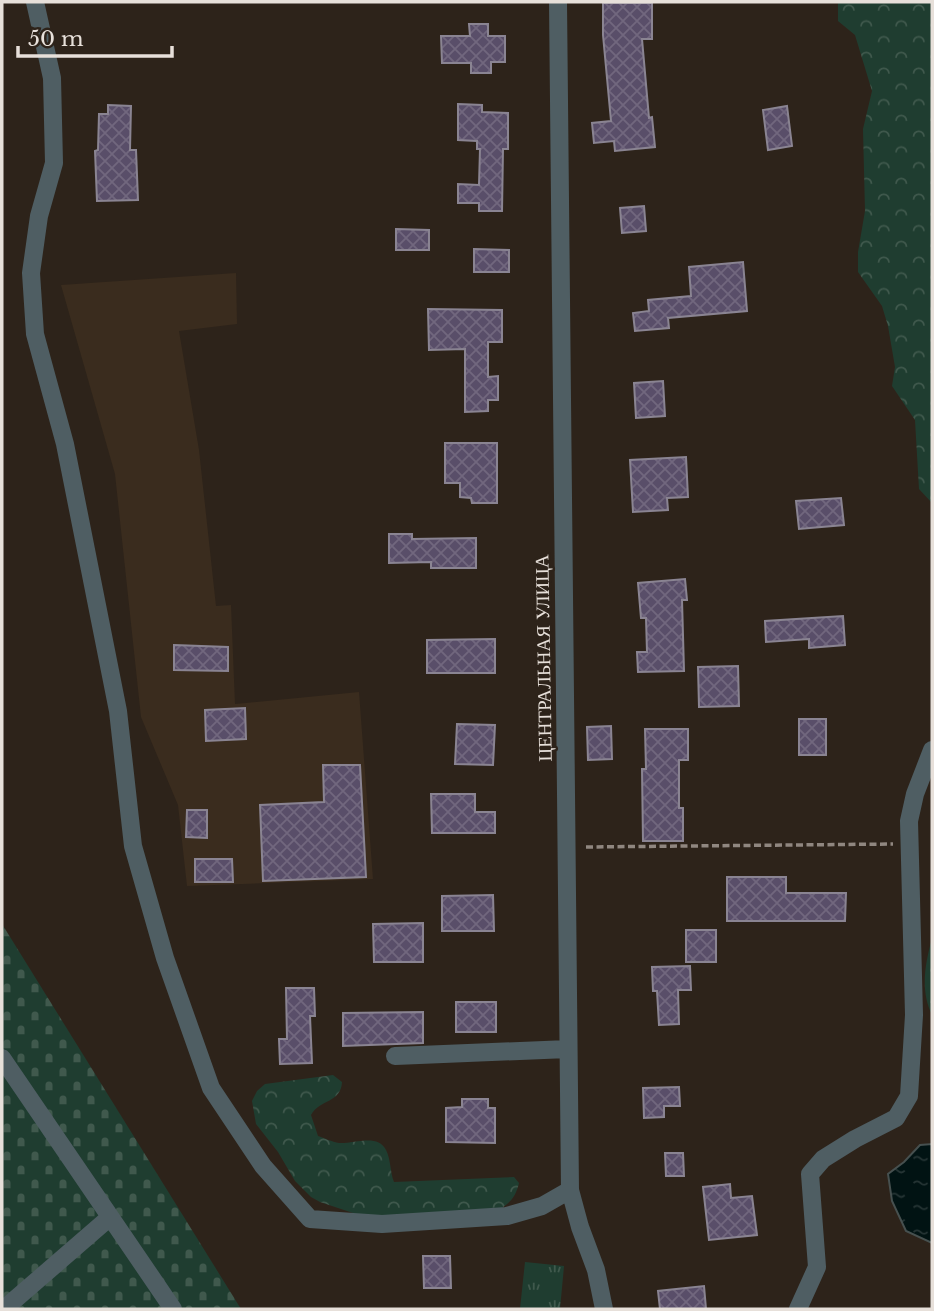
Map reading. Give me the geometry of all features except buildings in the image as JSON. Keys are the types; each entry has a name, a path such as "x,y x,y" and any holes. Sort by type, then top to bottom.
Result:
{"street":[{"path":"35,2 52,78 54,163 39,216 31,273 35,334 65,444 118,711 133,846 165,958 211,1088 263,1166 310,1219 382,1224 507,1216 542,1206 570,1190"},
{"name":"ЦЕНТРАЛЬНАЯ УЛИЦА","path":"558,2 570,1190 596,1270 604,1309"},
{"path":"798,1309 817,1267 810,1174 823,1159 896,1118 909,1096 914,1015 909,821 915,794 932,750"},
{"path":"395,1056 568,1049"},
{"path":"2,1058 173,1309"},
{"path":"4,1309 109,1218"}],"path":[{"path":"566,847 909,844"}],"shaded area":[{"path":"236,273 237,324 179,331 199,450 216,606 231,605 235,704 359,692 373,879 187,886 178,805 141,717 115,474 61,285"}],"green space":[{"path":"838,2 932,2 932,503 919,489 915,420 892,386 895,367 882,306 858,272 858,252 865,211 863,129 872,91 855,35 838,21"},
{"path":"2,924 241,1309 2,1309"},
{"path":"932,938 932,1015 926,996 925,977"},
{"path":"333,1075 342,1082 341,1089 311,1115 318,1136 339,1143 365,1140 382,1145 388,1154 394,1182 514,1177 519,1183 516,1192 500,1209 371,1219 311,1197 295,1181 278,1152 256,1124 252,1101 257,1091 265,1084"},
{"path":"525,1262 564,1266 560,1309 520,1309"}],"water":[{"path":"932,1144 932,1243 906,1231 892,1201 888,1174 920,1145"}]}
